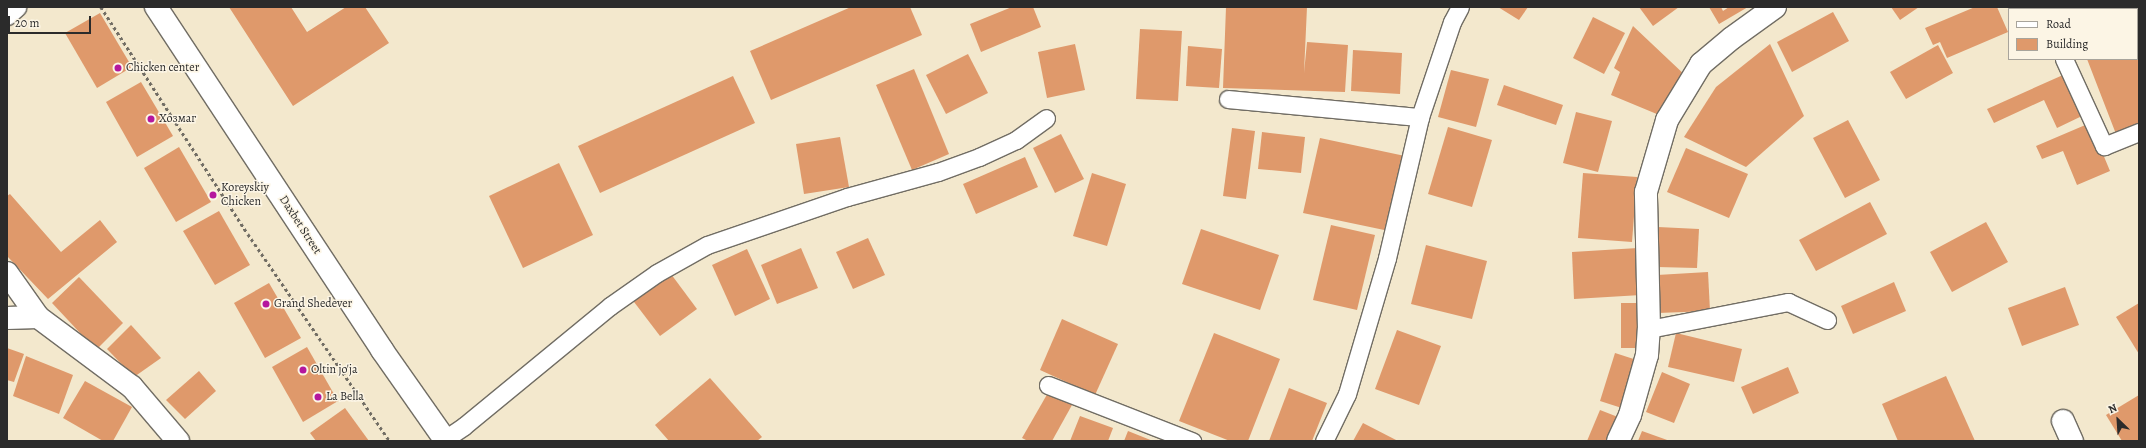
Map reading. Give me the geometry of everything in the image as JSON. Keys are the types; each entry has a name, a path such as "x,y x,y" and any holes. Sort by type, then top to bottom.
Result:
{"street":[{"path":"7,14 15,7"},
{"name":"Daxbet Street","path":"156,7 382,350 445,440"},
{"path":"1618,441 1630,415 1639,388 1647,355 1649,329 1646,192 1667,120 1701,64 1732,38 1775,7"},
{"path":"7,273 38,317 132,387 178,441"},
{"path":"7,318 38,317"},
{"path":"2063,421 2072,441"}],"lane":[{"path":"1324,441 1347,394 1385,266 1420,117 1452,22 1460,7"},
{"path":"2064,60 2104,146 2139,132"},
{"path":"1228,99 1420,117"},
{"path":"445,440 610,306 657,273 707,245 847,197 938,172 979,157 1016,140 1046,118"},
{"path":"1649,329 1788,302 1827,320"},
{"path":"1048,385 1192,441"}],"path":[{"path":"101,7 248,234 390,441"}],"building":[{"path":"229,7 291,7 307,32 346,7 365,7 389,43 293,106"},
{"path":"851,7 910,7 922,35 771,100 750,51"},
{"path":"1012,7 1033,7 1041,27 981,52 970,24"},
{"path":"1226,7 1307,7 1304,73 1307,42 1348,45 1345,92 1223,88"},
{"path":"1498,7 1528,7 1519,20"},
{"path":"1639,7 1679,7 1653,26"},
{"path":"1709,7 1721,7 1723,11 1729,7 1748,7 1719,24"},
{"path":"1891,7 1919,7 1900,20"},
{"path":"1975,7 1997,7 2008,32 1947,58 1940,42 1933,45 1925,28"},
{"path":"2139,7 2139,125 2116,134 2087,60 2138,60 2138,8 2106,8"},
{"path":"1833,12 1849,41 1792,72 1777,42"},
{"path":"100,13 132,67 97,88 65,33"},
{"path":"1593,17 1625,33 1604,74 1573,58"},
{"path":"1633,26 1687,77 1664,117 1611,95 1620,72 1614,68"},
{"path":"1140,29 1182,31 1178,101 1136,99"},
{"path":"1075,44 1085,90 1047,98 1038,52"},
{"path":"1770,44 1804,116 1746,167 1684,137 1716,87"},
{"path":"1938,45 1953,73 1906,99 1890,72"},
{"path":"1188,46 1222,49 1219,88 1186,86"},
{"path":"1353,50 1402,53 1400,94 1351,91"},
{"path":"968,54 988,93 946,114 926,75"},
{"path":"914,69 949,154 912,170 876,85"},
{"path":"1451,70 1489,79 1476,127 1438,117"},
{"path":"2063,75 2082,116 2057,128 2044,100 1994,123 1987,109"},
{"path":"733,76 755,123 600,193 578,146"},
{"path":"141,82 173,136 137,157 106,102"},
{"path":"1504,85 1563,105 1556,125 1497,105"},
{"path":"1576,112 1612,121 1598,172 1563,163"},
{"path":"1848,120 1880,180 1845,198 1813,138"},
{"path":"2090,123 2110,171 2077,185 2063,151 2042,159 2036,146"},
{"path":"1448,127 1492,140 1472,207 1428,194"},
{"path":"1232,128 1255,131 1246,199 1223,196"},
{"path":"1262,132 1305,137 1301,173 1258,169"},
{"path":"1061,134 1084,179 1055,193 1033,148"},
{"path":"840,137 849,187 804,194 796,144"},
{"path":"1320,138 1405,156 1389,231 1303,213"},
{"path":"179,147 211,202 176,222 144,168"},
{"path":"1686,148 1748,174 1729,218 1667,192"},
{"path":"1025,157 1038,187 976,214 963,184"},
{"path":"559,163 593,235 523,268 489,196"},
{"path":"1092,173 1126,184 1107,246 1073,236"},
{"path":"1583,173 1637,177 1632,242 1578,238"},
{"path":"10,194 61,252 100,220 117,242 48,299 7,256 7,196"},
{"path":"1870,202 1887,234 1816,271 1799,240"},
{"path":"219,211 250,265 215,285 183,231"},
{"path":"1986,222 2008,262 1952,292 1930,252"},
{"path":"1331,225 1375,235 1357,310 1313,300"},
{"path":"1658,227 1699,229 1697,268 1657,267"},
{"path":"1201,229 1279,255 1260,310 1182,284"},
{"path":"868,238 885,275 853,289 836,252"},
{"path":"1426,245 1487,261 1472,319 1411,304"},
{"path":"801,248 818,288 777,304 761,265"},
{"path":"1638,248 1641,295 1574,299 1572,252"},
{"path":"747,249 770,299 735,316 712,265"},
{"path":"668,270 697,309 660,336 631,298"},
{"path":"1708,272 1710,311 1658,313 1657,275"},
{"path":"79,277 123,323 96,350 52,303"},
{"path":"1894,282 1906,311 1853,334 1841,306"},
{"path":"269,283 301,338 265,358 234,303"},
{"path":"2065,287 2079,325 2022,346 2008,308"},
{"path":"1621,303 1645,303 1645,348 1621,348"},
{"path":"2139,303 2139,354 2116,317"},
{"path":"1062,319 1118,344 1095,395 1040,370"},
{"path":"131,325 161,358 134,377 107,349"},
{"path":"1397,330 1441,346 1419,405 1375,389"},
{"path":"1214,333 1280,359 1248,441 1230,441 1179,421"},
{"path":"1676,333 1742,349 1734,382 1668,367"},
{"path":"307,347 338,401 303,422 272,367"},
{"path":"7,348 24,354 14,382 7,380"},
{"path":"1615,353 1643,362 1628,410 1600,401"},
{"path":"26,356 73,375 59,414 13,396"},
{"path":"1788,367 1799,393 1753,414 1741,387"},
{"path":"199,371 216,391 185,419 166,400"},
{"path":"1662,372 1690,384 1674,423 1646,412"},
{"path":"1946,376 1975,441 1898,441 1882,404"},
{"path":"710,378 762,437 757,441 669,441 655,425"},
{"path":"85,381 132,407 113,441 103,441 63,418"},
{"path":"1289,388 1327,403 1312,441 1269,441"},
{"path":"1049,391 1072,405 1052,441 1028,441 1022,438"},
{"path":"2139,395 2139,441 2122,441 2106,415"},
{"path":"345,408 369,441 316,441 310,433"},
{"path":"1600,410 1623,419 1614,441 1587,441"},
{"path":"1080,416 1113,428 1108,441 1070,441"},
{"path":"1363,423 1398,441 1353,441"},
{"path":"1128,431 1153,441 1124,441"},
{"path":"1642,431 1670,441 1638,441"}],"place":[{"name":"Chicken center","path":"118,68"},
{"name":"Хозмаг","path":"151,119"},
{"name":"Koreyskiy Chicken","path":"213,195"},
{"name":"Grand Shedever","path":"266,304"},
{"name":"Oltin jo'ja","path":"303,370"},
{"name":"La Bella","path":"318,397"}]}
